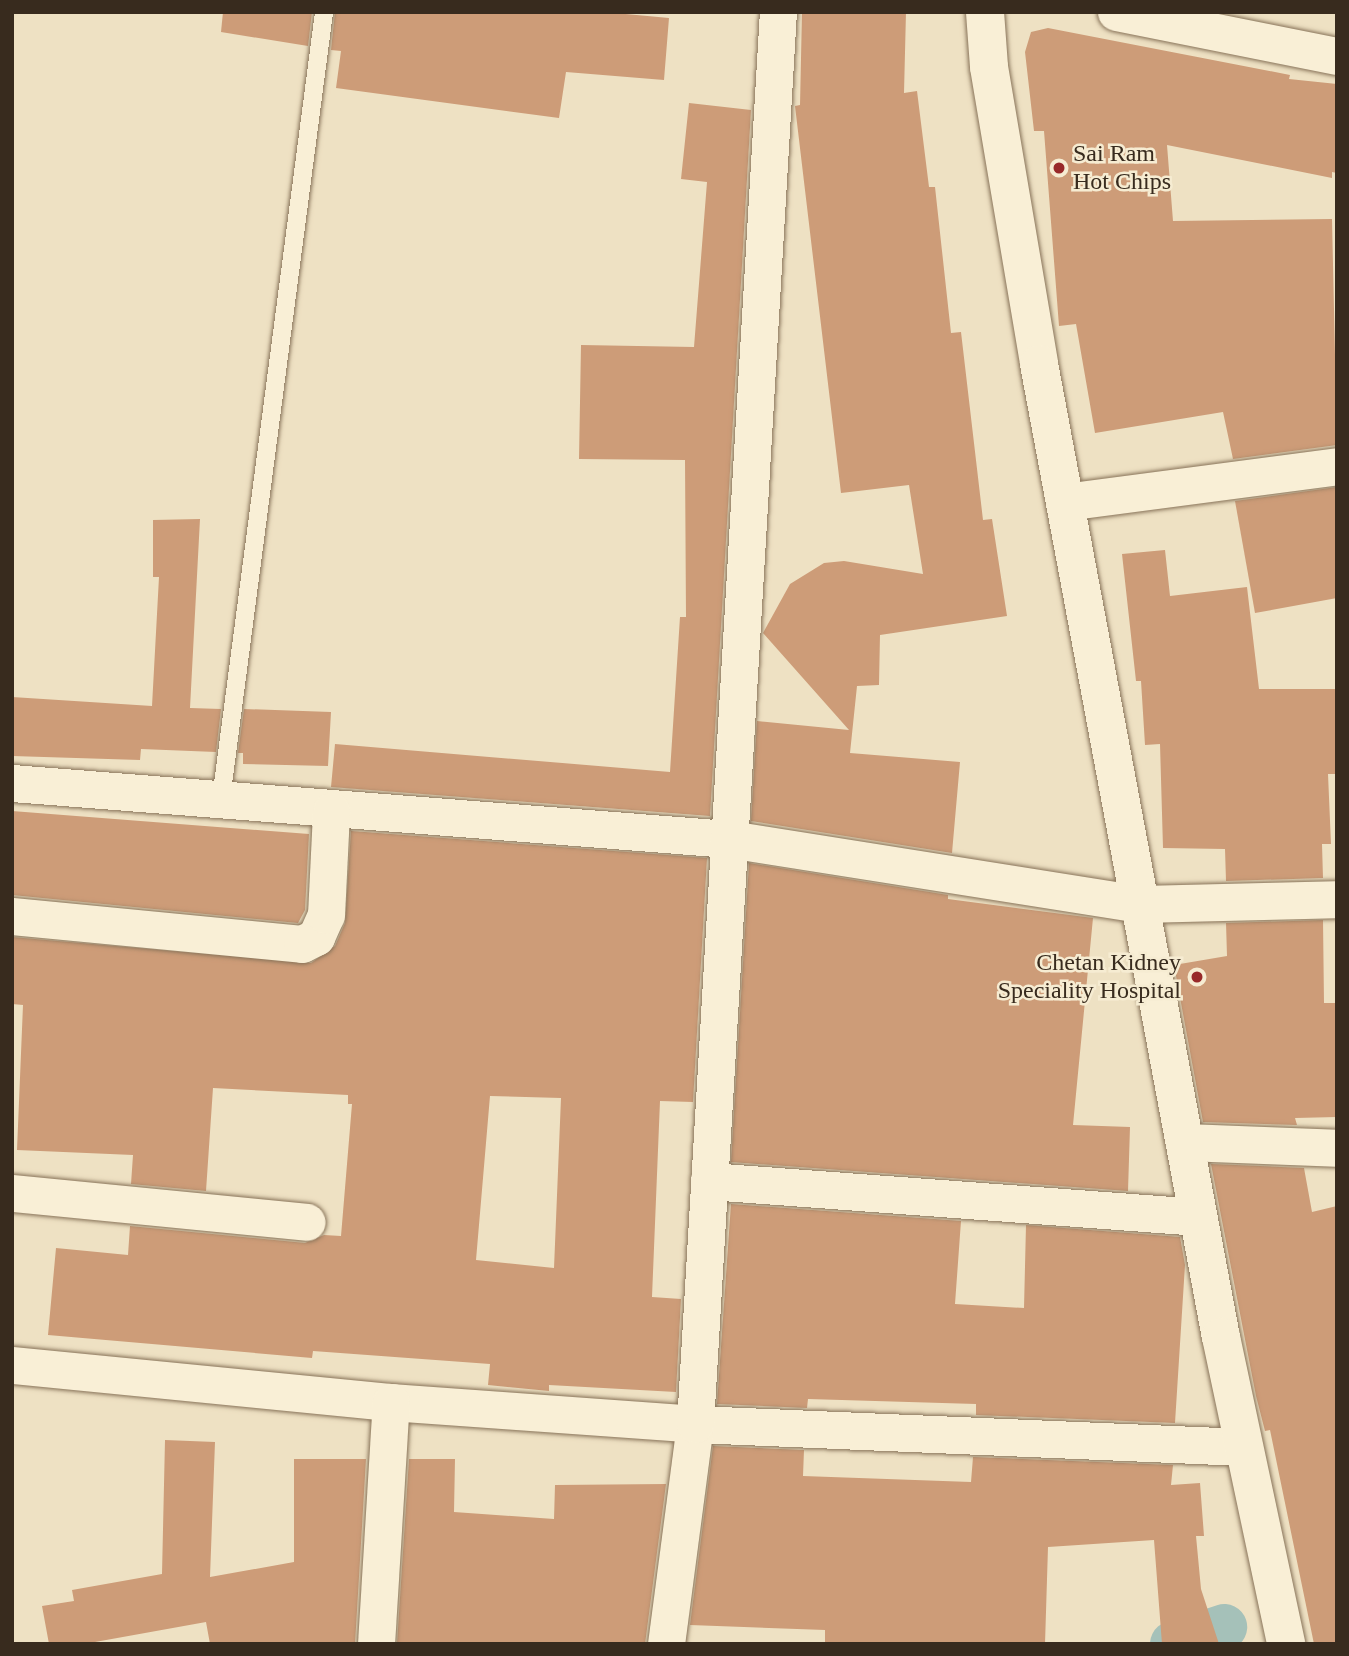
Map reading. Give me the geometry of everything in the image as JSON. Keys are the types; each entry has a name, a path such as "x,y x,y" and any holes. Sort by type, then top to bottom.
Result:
{"street":[{"path":"666,1644 695,1424 778,12"},
{"path":"985,12 989,67 1139,904 1197,1217 1286,1644"},
{"path":"1116,12 1337,56"},
{"path":"1065,502 1337,466"},
{"path":"12,783 221,799 331,811 729,839 1139,904 1337,899"},
{"path":"14,926 302,944 316,937 326,915 331,811"},
{"path":"1184,1142 1337,1148"},
{"path":"709,1181 1197,1217"},
{"path":"12,1193 307,1222"},
{"path":"12,1365 391,1402 695,1424 1244,1447"},
{"path":"376,1644 391,1402"}],"lane":[{"path":"221,799 324,12"}],"building":[{"path":"223,12 312,12 308,46 221,32"},
{"path":"335,12 604,12 669,18 664,80 566,72 559,118 336,88 341,51 331,50"},
{"path":"802,12 906,12 904,93 917,91 929,187 935,187 951,333 961,332 983,520 992,519 1007,616 880,635 879,685 857,686 850,753 960,762 952,853 751,821 757,721 849,730 763,633 790,584 824,563 844,561 923,574 909,485 841,493 795,106 800,105"},
{"path":"1048,28 1290,75 1289,79 1337,84 1337,173 1332,172 1332,178 1167,145 1173,221 1332,219 1337,445 1233,459 1223,412 1095,433 1076,324 1059,326 1044,131 1034,131 1025,52 1031,32"},
{"path":"689,103 751,110 710,816 331,787 335,744 670,772 680,617 686,617 685,460 579,459 581,345 694,347 707,182 681,179"},
{"path":"1337,487 1337,598 1255,613 1235,501"},
{"path":"200,519 190,708 221,709 216,752 141,749 140,760 12,756 12,697 152,706 159,577 153,577 153,520"},
{"path":"1165,550 1170,596 1247,587 1259,689 1337,689 1337,774 1328,774 1331,844 1322,844 1323,878 1226,881 1225,849 1163,848 1160,744 1145,745 1141,681 1136,681 1122,554"},
{"path":"244,709 331,712 328,766 243,764 243,753 238,753"},
{"path":"12,811 309,834 305,910 298,923 12,895"},
{"path":"351,831 707,858 693,1102 660,1101 652,1297 681,1299 676,1392 549,1385 549,1391 488,1385 490,1364 313,1351 312,1358 48,1335 56,1248 128,1255 130,1226 305,1243 324,1235 341,1236 352,1104 348,1104 348,1095 213,1088 206,1191 131,1184 133,1155 17,1150 23,1005 12,1004 12,937 311,963 335,946 345,923","holes":["490,1096 561,1098 554,1268 476,1260"]},
{"path":"749,863 948,895 948,899 1093,918 1073,1125 1130,1127 1128,1191 731,1162"},
{"path":"1323,920 1324,1003 1337,1003 1337,1117 1295,1118 1297,1125 1203,1122 1174,965 1227,956 1226,923"},
{"path":"1211,1164 1304,1168 1312,1212 1337,1206 1337,1644 1314,1644 1270,1430 1265,1431 1256,1396"},
{"path":"731,1204 961,1221 955,1304 1024,1308 1026,1225 1180,1237 1185,1265 1175,1423 976,1415 976,1404 808,1399 807,1408 717,1404"},
{"path":"165,1440 215,1442 210,1577 294,1562 294,1459 366,1459 355,1644 210,1644 206,1622 84,1644 49,1644 42,1606 74,1601 72,1590 162,1574"},
{"path":"713,1446 804,1450 803,1476 971,1482 973,1457 1173,1465 1171,1485 1200,1483 1204,1536 1196,1536 1201,1589 1219,1644 1162,1644 1154,1540 1048,1547 1045,1644 825,1644 825,1630 690,1625"},
{"path":"409,1459 455,1459 454,1512 554,1519 555,1485 666,1484 645,1644 397,1644"}],"waterway":[{"path":"1173,1644 1224,1627"}],"place":[{"name":"Sai Ram Hot Chips","path":"1059,168"},
{"name":"Chetan Kidney Speciality Hospital","path":"1197,977"}]}
